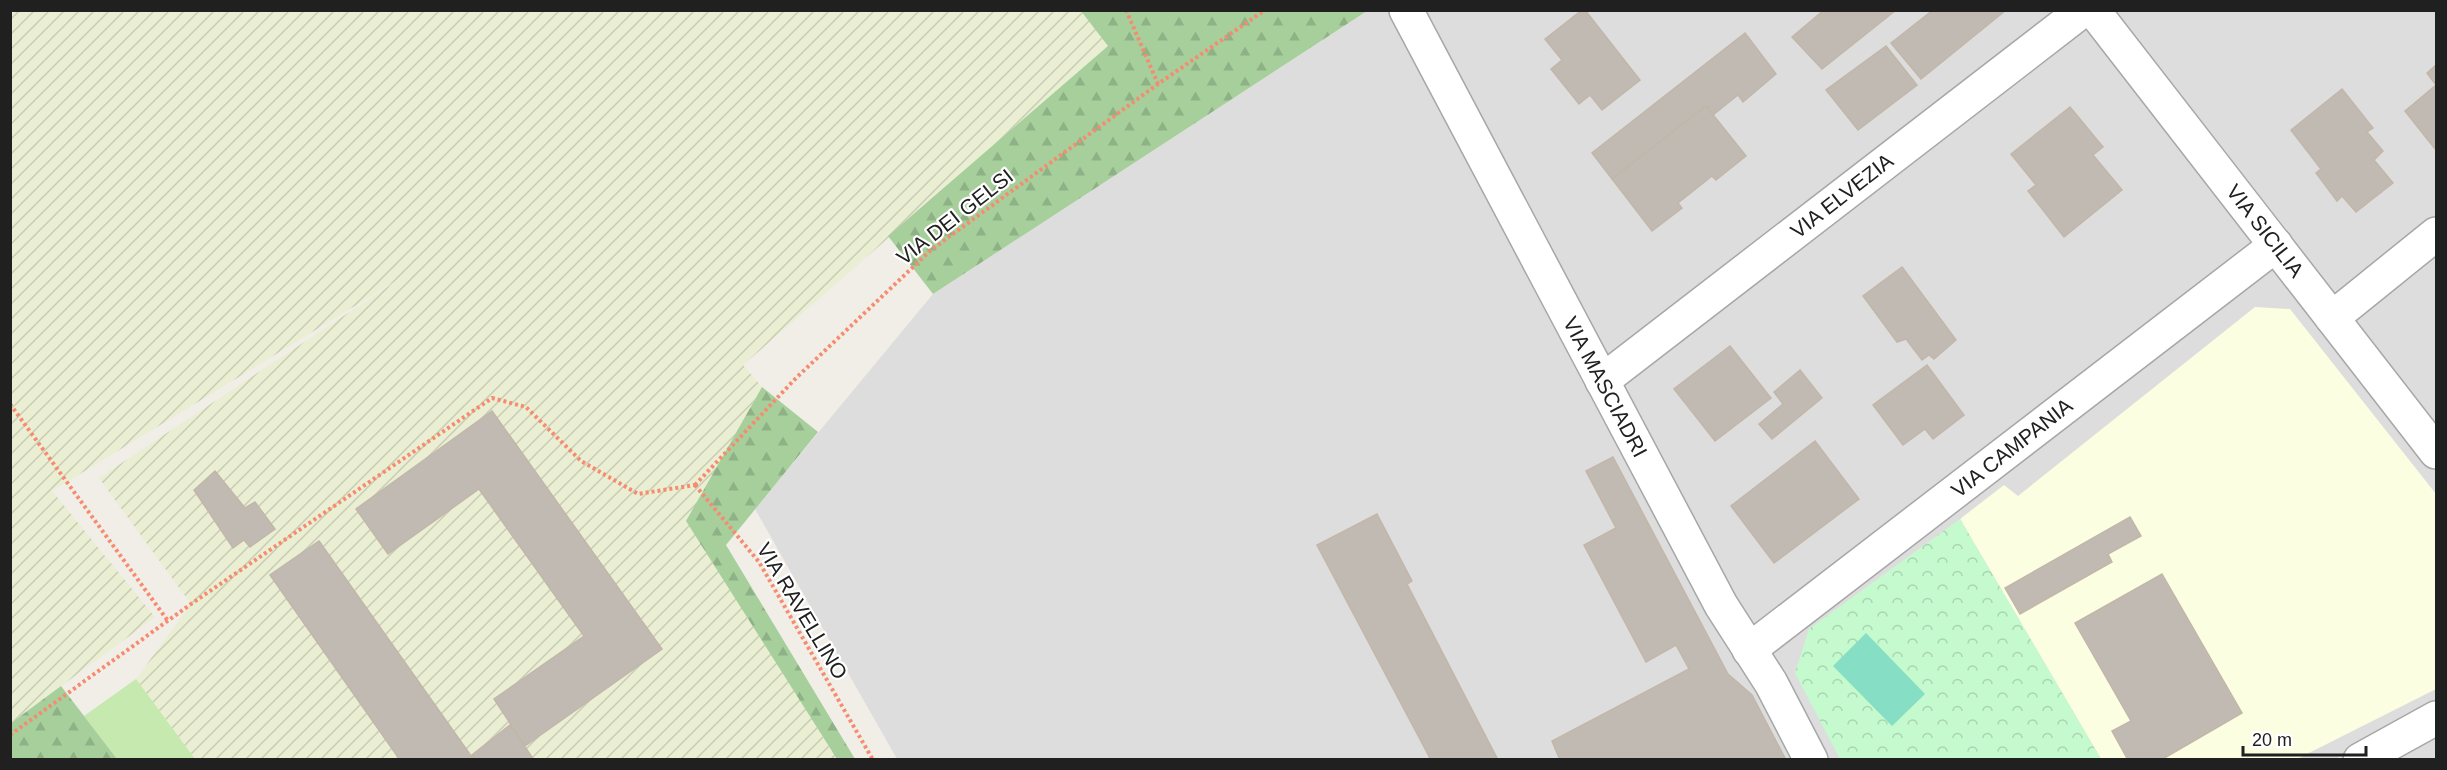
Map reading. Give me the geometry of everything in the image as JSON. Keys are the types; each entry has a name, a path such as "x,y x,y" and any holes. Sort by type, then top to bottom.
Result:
{"street":[{"name":"VIA MASCIADRI","path":"1406,10 1721,605 1771,683 1811,759"},
{"name":"VIA ELVEZIA","path":"1602,381 2083,10"},
{"name":"VIA SICILIA","path":"2093,10 2436,452"},
{"path":"2332,318 2436,234"},
{"name":"VIA CAMPANIA","path":"1749,650 2276,245"},
{"path":"2363,759 2436,718"}],"path":[{"path":"1126,10 1158,84"},
{"name":"VIA DEI GELSI","path":"695,485 796,378 931,250 1158,84 1265,10"},
{"path":"10,735 168,621 492,398 526,407 581,461 638,494 695,485"},
{"path":"10,404 168,621"},
{"name":"VIA RAVELLINO","path":"695,485 759,562 873,759"}],"shaded area":[{"path":"1081,10 1108,46 743,365 762,387 687,521 837,759 195,759 136,679 191,604 99,478 404,276 52,491 155,617 11,723 11,11"},
{"path":"1367,11 2436,11 2436,705 2335,759 897,759 755,509 933,294"},
{"path":"2255,307 2290,309 2436,494 2436,689 2297,759 2101,759 1960,519 2004,485 2018,496"},
{"path":"2436,727 2436,759 2376,759"}],"green space":[{"path":"1081,11 1367,11 933,294 888,236 1108,46"},
{"path":"762,387 818,432 726,545 855,759 837,759 686,521"},
{"path":"1960,519 2101,759 1840,759 1795,673 1809,629"},
{"path":"1866,633 1925,694 1892,726 1833,666"},
{"path":"136,679 195,759 117,759 84,716"},
{"path":"61,686 117,759 11,759 11,723"}],"building":[{"path":"1585,10 1640,80 1602,110 1590,95 1579,104 1551,69 1562,60 1545,39"},
{"path":"1824,10 1896,10 1822,69 1792,37"},
{"path":"1933,10 2006,10 1921,79 1891,43"},
{"path":"1745,33 1776,74 1743,102 1738,95 1713,115 1706,106 1612,179 1592,153"},
{"path":"1886,46 1917,85 1858,130 1826,90"},
{"path":"2436,65 2436,85 2427,73"},
{"path":"2436,85 2436,150 2405,111"},
{"path":"2342,89 2373,128 2367,132 2383,151 2374,160 2393,183 2356,212 2342,196 2337,201 2316,173 2321,169 2291,130"},
{"path":"1706,106 1746,156 1716,180 1712,176 1678,203 1682,208 1652,231 1612,179"},
{"path":"2070,107 2103,147 2093,155 2122,190 2064,237 2028,191 2036,185 2011,154"},
{"path":"1902,267 1956,340 1934,359 1929,355 1922,360 1906,339 1897,342 1863,296"},
{"path":"1730,346 1771,398 1715,441 1674,389"},
{"path":"1927,365 1964,415 1933,439 1925,429 1903,445 1873,405"},
{"path":"1800,370 1822,398 1772,439 1759,424 1783,404 1774,392"},
{"path":"492,411 662,649 525,746 494,699 584,636 479,489 388,554 356,509"},
{"path":"1815,441 1859,499 1774,563 1731,506"},
{"path":"1613,457 1728,674 1752,695 1786,760 1560,760 1552,741 1689,669 1676,645 1646,662 1584,545 1616,528 1586,471"},
{"path":"215,471 245,508 255,502 275,529 250,547 244,540 233,548 194,490"},
{"path":"1377,514 1412,581 1407,584 1498,760 1431,760 1317,545"},
{"path":"2130,517 2141,536 2108,554 2112,562 2020,614 2005,588"},
{"path":"319,541 474,760 400,760 270,575"},
{"path":"2162,574 2242,713 2161,760 2128,760 2112,731 2131,721 2075,623"},
{"path":"510,725 534,760 475,760 472,755"}]}
